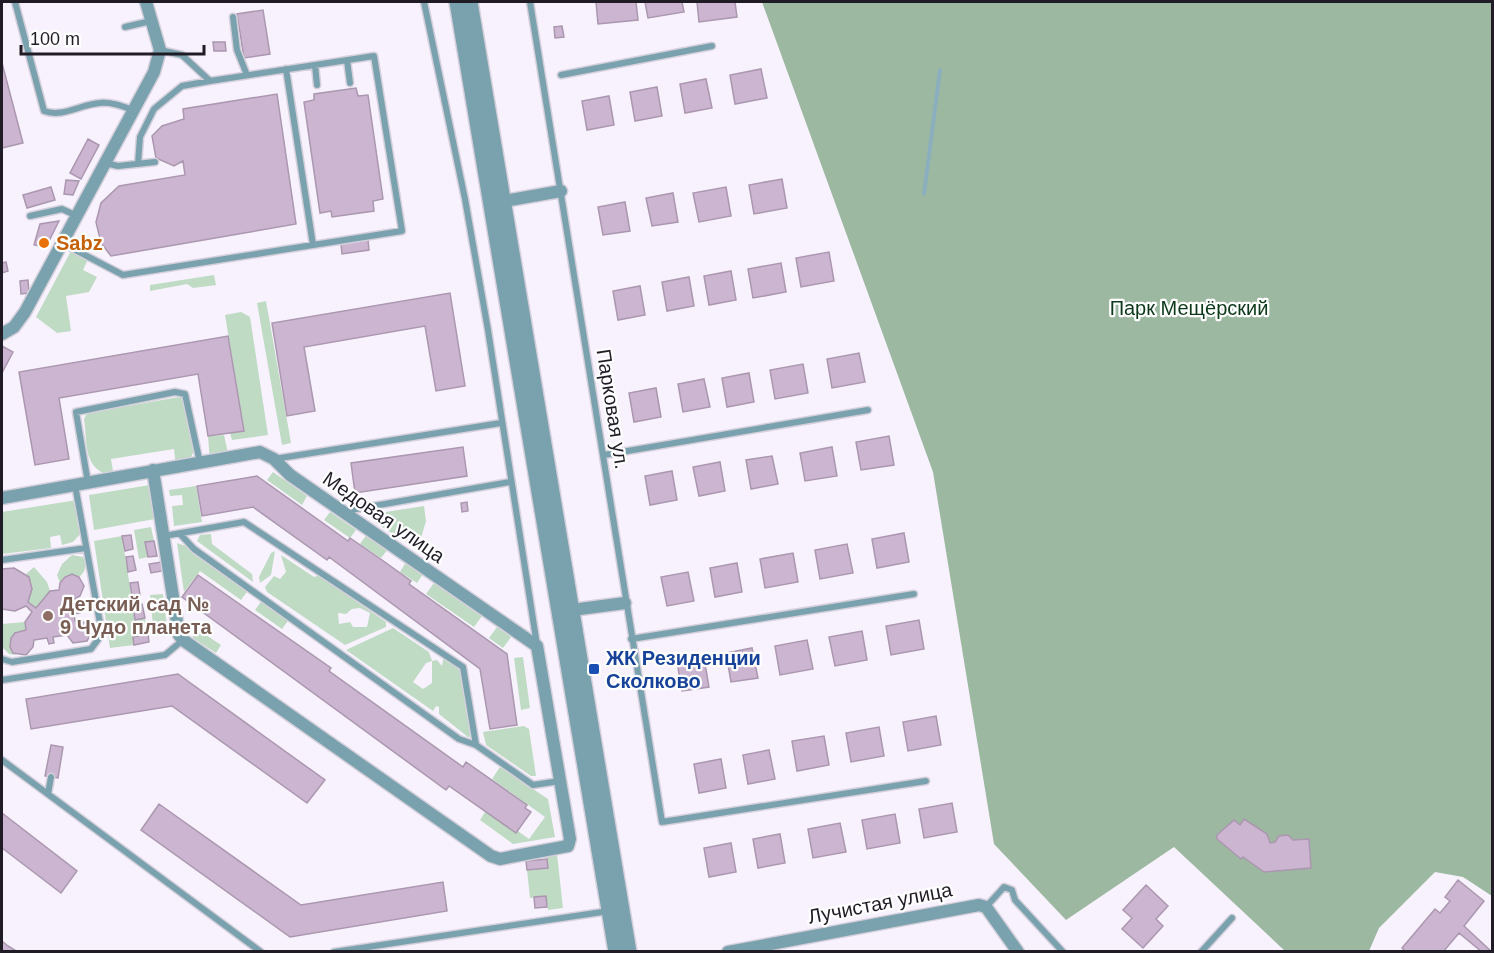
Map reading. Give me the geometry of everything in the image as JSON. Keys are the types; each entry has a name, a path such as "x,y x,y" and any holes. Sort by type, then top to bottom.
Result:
{"street":[{"path":"2,333 14,327 25,312 154,72 160,50 146,2"},
{"path":"458,2 616,951"},
{"path":"470,2 629,951"},
{"path":"504,201 561,191"},
{"path":"2,498 260,453 270,456"},
{"name":"Медовая улица","path":"270,456 290,475 537,646"},
{"path":"153,470 179,635 183,640 491,856 500,859 568,846 570,839 537,646"},
{"path":"572,610 625,603"},
{"name":"Лучистая улица","path":"728,951 764,943 813,938 973,905 986,907"},
{"path":"986,907 1018,951"}],"lane":[{"path":"15,2 44,111 54,115 98,103 113,103 133,110"},
{"path":"424,2 465,199 488,330 537,646"},
{"name":"Парковая ул.","path":"530,2 662,822 926,781"},
{"path":"233,17 237,50 247,75"},
{"path":"124,27 151,21"},
{"path":"561,75 712,46"},
{"path":"160,50 182,55 210,81"},
{"path":"62,243 123,275 402,231 374,56 182,86 154,109 140,137 138,164"},
{"path":"346,60 350,83"},
{"path":"315,65 317,85"},
{"path":"286,69 313,245"},
{"path":"105,163 118,166 155,162"},
{"path":"30,216 62,210 76,216"},
{"path":"88,483 76,412 175,392 185,394 200,464"},
{"path":"604,454 868,410"},
{"path":"270,456 501,423"},
{"path":"342,511 510,482"},
{"path":"2,659 12,662 90,649 98,642 102,634 75,485"},
{"path":"163,537 244,522 463,667 476,745"},
{"path":"181,535 194,549 452,734 476,745 533,785 560,780"},
{"path":"2,560 86,548"},
{"path":"631,639 914,594"},
{"path":"2,680 165,655 183,640"},
{"path":"2,760 261,951"},
{"path":"48,794 51,777"},
{"path":"986,907 1004,887 1012,890 1015,900 1063,951"},
{"path":"334,951 609,911"},
{"path":"1201,951 1232,918"}],"green space":[{"name":"Парк Мещёрский","path":"762,2 1492,2 1492,896 1463,877 1435,872 1379,928 1369,951 1285,951 1174,847 1066,920 994,844 933,472"},
{"path":"72,249 89,257 83,270 97,277 89,292 66,296 71,331 57,333 36,317"},
{"path":"214,275 216,285 193,288 187,284 150,291 150,285"},
{"path":"266,301 291,443 282,445 257,303"},
{"path":"241,312 250,317 268,435 232,440 230,433 244,430 225,315"},
{"path":"185,396 196,446 187,466 176,467 174,449 111,459 114,477 96,468 88,455 84,419 87,413"},
{"path":"224,435 229,458 210,462 208,436"},
{"path":"273,472 307,496 302,505 267,480"},
{"path":"150,485 155,519 94,530 89,495"},
{"path":"196,486 202,522 174,526 172,506 183,505 182,495 170,496 169,490"},
{"path":"77,500 83,531 73,542 62,545 60,535 50,537 51,548 2,554 2,512"},
{"path":"424,506 426,521 421,538 403,541 375,522 373,514"},
{"path":"330,512 356,530 350,538 324,520"},
{"path":"151,527 154,541 145,543 148,557 139,559 134,530"},
{"path":"211,534 212,544 252,574 253,582 197,541 200,535"},
{"path":"367,534 388,549 381,558 360,544"},
{"path":"122,536 135,619 145,618 147,634 133,637 134,645 110,648 94,541"},
{"path":"177,543 194,549 249,589 241,600 200,571 184,592"},
{"path":"275,551 271,575 260,583 259,577 271,553"},
{"path":"72,555 83,557 84,570 79,577 69,575 60,583 57,575 62,564"},
{"path":"281,555 314,577 324,574 337,583 337,588 386,622 386,627 345,645 267,592 265,587 274,576 280,579 286,572","holes":["360,608 370,613 367,627 353,627 350,622 339,624 338,613 346,614 352,609"]},
{"path":"406,562 423,574 417,583 400,572"},
{"path":"34,567 47,582 50,591 36,608 28,602 32,589 26,574"},
{"path":"434,583 482,616 474,627 426,594"},
{"path":"163,594 168,635 154,636 150,595"},
{"path":"263,599 290,618 282,629 255,610"},
{"path":"25,622 26,630 15,633 11,642 11,648 16,655 9,654 3,648 2,624"},
{"path":"191,625 221,645 216,653 193,638"},
{"path":"497,627 511,637 503,648 489,638"},
{"path":"393,628 429,652 432,661 437,660 442,666 444,654 463,667 475,736 468,737 439,714 439,707 436,706 433,711 346,650","holes":["432,661 432,683 423,689 413,682 426,663"]},
{"path":"523,657 530,708 521,710 514,658"},
{"path":"524,726 529,729 536,776 531,776 486,745 483,732"},
{"path":"500,767 548,799 555,837 513,844 480,820 487,809 529,839 545,817 492,779"},
{"path":"557,854 563,908 548,910 546,896 530,898 527,870 547,868 546,855"}],"building":[{"path":"596,2 636,2 638,20 598,24"},
{"path":"645,2 682,2 684,12 648,18"},
{"path":"697,2 735,2 737,17 699,22"},
{"path":"263,10 270,54 244,58 237,14"},
{"path":"562,26 564,37 555,38 554,27"},
{"path":"213,42 225,42 226,51 214,51"},
{"path":"2,63 23,143 2,148"},
{"path":"761,69 767,98 735,104 730,75"},
{"path":"706,79 712,108 685,113 680,84"},
{"path":"657,87 662,116 635,121 630,92"},
{"path":"356,88 358,96 368,95 383,199 373,201 374,211 332,217 331,211 320,213 304,102 314,100 314,94"},
{"path":"277,94 296,224 111,256 101,243 96,222 101,203 119,186 185,175 183,161 174,166 156,158 152,136 162,126 184,119 183,109"},
{"path":"609,96 614,125 587,130 582,101"},
{"path":"88,139 99,145 81,179 70,173"},
{"path":"782,179 787,208 754,214 749,185"},
{"path":"66,180 79,181 73,195 64,194"},
{"path":"51,187 55,200 27,208 23,195"},
{"path":"726,187 731,216 699,222 693,193"},
{"path":"673,193 678,222 652,226 646,198"},
{"path":"625,202 630,231 603,235 598,207"},
{"path":"59,221 46,247 34,245 40,224"},
{"path":"368,239 369,250 342,254 341,244"},
{"path":"829,252 834,281 801,287 796,258"},
{"path":"6,262 8,271 2,273 2,263"},
{"path":"781,263 786,292 753,298 748,269"},
{"path":"731,271 736,300 709,305 704,276"},
{"path":"689,277 694,306 667,311 662,282"},
{"path":"28,280 29,293 21,294 20,281"},
{"path":"640,286 645,315 618,320 613,291"},
{"path":"450,293 465,386 436,391 425,326 304,347 315,411 287,416 272,323"},
{"path":"228,336 244,431 208,436 198,374 59,398 69,459 35,465 19,372"},
{"path":"2,346 13,352 2,373"},
{"path":"859,353 865,382 832,388 827,359"},
{"path":"803,364 808,393 775,399 770,370"},
{"path":"749,373 754,402 727,407 722,378"},
{"path":"704,379 710,407 683,412 678,384"},
{"path":"656,388 661,417 634,422 629,393"},
{"path":"889,436 894,465 861,470 856,442"},
{"path":"463,447 467,476 355,493 351,463"},
{"path":"832,447 837,476 805,481 800,453"},
{"path":"772,456 778,484 751,489 746,460"},
{"path":"720,462 725,491 699,496 693,467"},
{"path":"672,471 677,500 650,505 645,476"},
{"path":"257,476 348,541 350,538 382,560 411,581 409,584 507,654 517,725 490,729 480,669 329,557 327,560 253,507 202,516 197,486"},
{"path":"467,502 468,511 462,512 461,503"},
{"path":"904,533 909,562 877,568 872,539"},
{"path":"131,535 133,549 125,551 122,536"},
{"path":"154,541 157,556 148,557 145,542"},
{"path":"847,544 853,573 820,579 815,550"},
{"path":"793,553 798,582 765,588 760,559"},
{"path":"133,556 136,570 128,572 126,557"},
{"path":"161,562 162,571 151,573 149,564"},
{"path":"737,563 742,592 715,597 710,568"},
{"path":"14,568 29,577 32,589 28,602 36,608 50,591 59,590 60,583 65,577 72,574 79,577 84,586 80,596 73,600 74,608 79,607 80,613 74,614 75,621 89,625 90,635 87,641 73,643 67,635 53,637 54,643 49,644 47,638 34,640 33,647 26,655 13,653 10,647 11,638 15,633 26,630 25,622 32,612 26,606 15,611 2,609 2,569"},
{"path":"688,572 694,601 667,606 661,577"},
{"path":"198,575 331,668 329,671 463,767 466,762 527,805 525,808 531,812 516,833 449,786 446,790 182,597"},
{"path":"138,582 140,595 132,596 130,583"},
{"path":"142,604 145,618 135,620 133,605"},
{"path":"919,620 924,649 891,655 886,626"},
{"path":"862,631 867,660 835,666 829,637"},
{"path":"148,634 149,642 134,645 133,637"},
{"path":"807,640 813,669 780,675 775,646"},
{"path":"752,648 758,678 731,682 726,653"},
{"path":"704,658 709,687 682,691 677,662"},
{"path":"178,674 325,780 307,803 172,706 31,729 26,699"},
{"path":"936,716 941,745 908,751 903,722"},
{"path":"879,727 884,756 851,762 846,733"},
{"path":"824,736 829,765 797,771 792,741"},
{"path":"51,745 63,747 58,778 45,776"},
{"path":"769,750 775,779 748,784 743,755"},
{"path":"721,759 726,788 699,793 694,764"},
{"path":"952,803 957,832 924,838 919,809"},
{"path":"159,804 301,905 443,882 447,911 290,937 141,830"},
{"path":"2,813 77,871 61,893 2,848"},
{"path":"895,814 900,843 867,849 862,820"},
{"path":"1244,819 1267,834 1270,843 1275,842 1279,836 1288,835 1293,840 1309,839 1311,868 1264,872 1243,857 1241,859 1217,839 1217,835 1234,820 1240,825"},
{"path":"840,823 846,852 813,858 808,829"},
{"path":"780,834 785,863 758,868 753,839"},
{"path":"731,843 736,872 709,877 704,848"},
{"path":"547,859 548,868 527,870 526,861"},
{"path":"1458,880 1484,901 1464,926 1492,952 1482,952 1459,933 1443,952 1406,952 1402,948 1435,909 1440,913 1450,901 1445,897"},
{"path":"1146,885 1168,906 1156,919 1163,926 1143,948 1122,929 1132,918 1123,910"},
{"path":"546,896 547,907 535,908 534,897"},
{"path":"2,941 8,946 18,952 2,952"}],"waterway":[{"path":"924,194 940,70"}],"place":[{"name":"Sabz","path":"44,243"},
{"name":"Детский сад № 9 Чудо планета","path":"48,616"},
{"name":"ЖК Резиденции Сколково","path":"594,669"}]}
